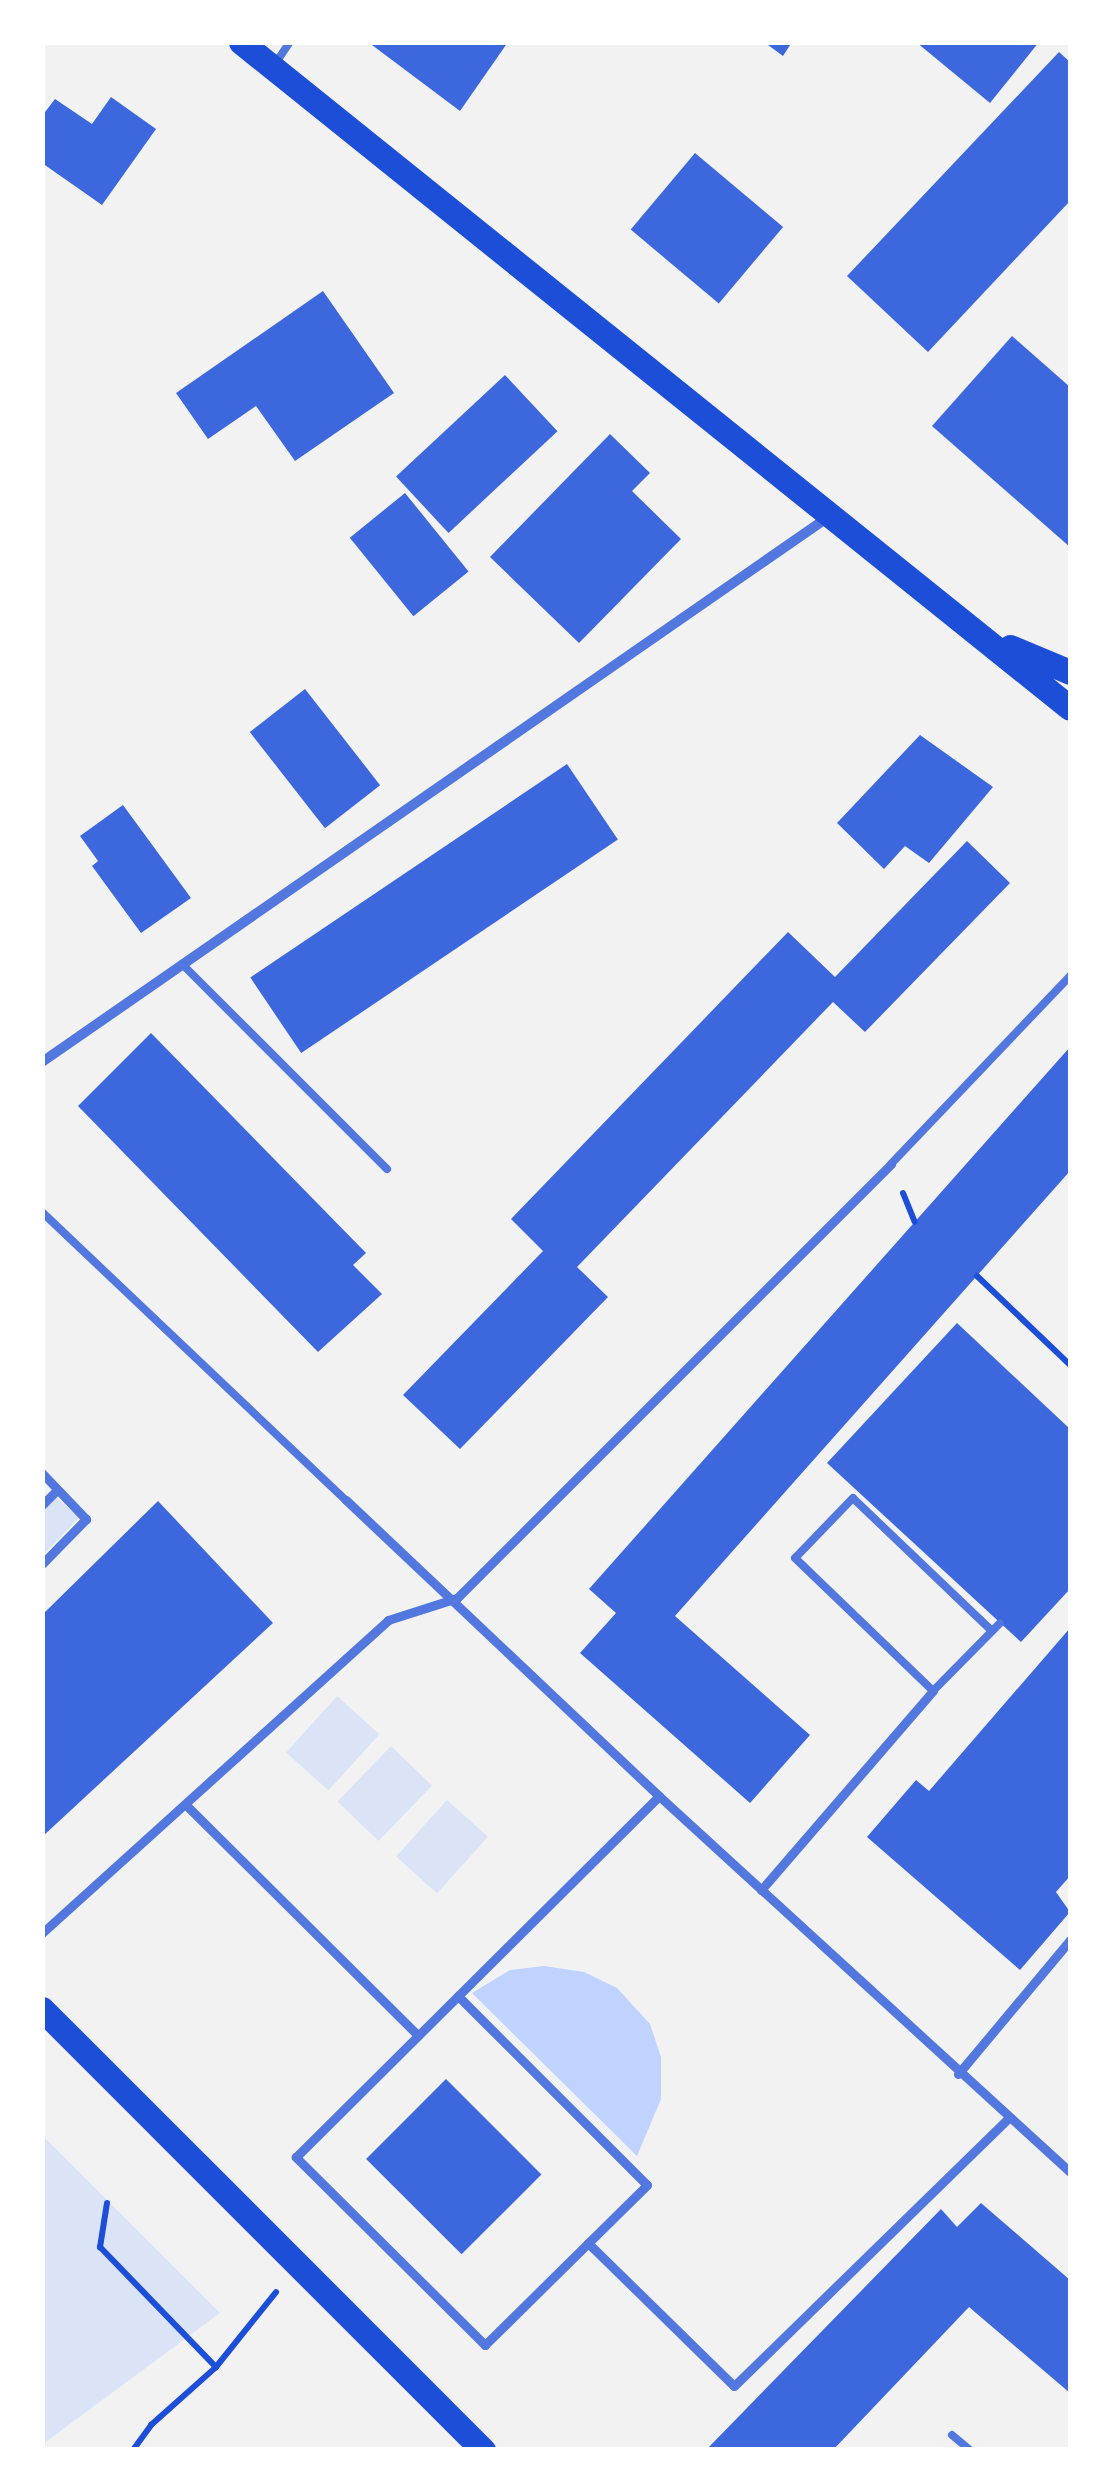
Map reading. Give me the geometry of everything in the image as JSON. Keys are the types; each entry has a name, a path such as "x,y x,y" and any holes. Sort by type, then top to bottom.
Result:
{"main road":[{"path":"242,42 834,513 1070,708"},
{"path":"987,638 1070,672"},
{"path":"42,2009 303,2265 484,2450"}],"street":[{"path":"42,1062 834,513"},
{"path":"42,1933 388,1620 457,1598 891,1164"},
{"path":"42,1474 86,1519 42,1564"},
{"path":"42,1505 57,1490"},
{"path":"346,1500 457,1598 658,1796 958,2074 1070,2172"},
{"path":"760,1890 933,1691"},
{"path":"458,1996 647,2185 485,2346 296,2157 658,1796"},
{"path":"186,1805 418,2035"},
{"path":"958,2074 1070,1940"},
{"path":"588,2243 734,2386 1009,2118"}],"lane":[{"path":"272,67 290,42"},
{"path":"182,963 387,1169"},
{"path":"891,1164 1070,976"},
{"path":"42,1212 346,1500"},
{"path":"992,1631 853,1498 795,1558 933,1691 1000,1624"},
{"path":"952,2435 970,2450"}],"path":[{"path":"976,1276 1070,1365"},
{"path":"107,2203 100,2247 216,2367"},
{"path":"134,2450 150,2425 216,2367 255,2313 303,2265"}],"shaded area":[{"path":"56,1497 79,1518 43,1555 43,1511"},
{"path":"337,1696 379,1734 329,1791 286,1752"},
{"path":"391,1746 432,1786 379,1841 338,1801"},
{"path":"447,1800 488,1837 437,1893 396,1856"},
{"path":"42,2135 220,2313 43,2444 42,2444"}],"water":[{"path":"544,1966 584,1972 617,1988 650,2024 661,2057 661,2099 637,2156 472,1993 510,1970"}],"building":[{"path":"368,42 508,42 460,111"},
{"path":"764,42 792,42 783,56"},
{"path":"916,42 1039,42 990,103"},
{"path":"1059,52 1070,62 1070,201 928,352 847,276"},
{"path":"111,97 156,129 102,205 42,163 42,116 55,99 92,124"},
{"path":"695,153 783,227 719,304 631,230"},
{"path":"323,291 394,393 295,461 256,406 208,439 176,393"},
{"path":"1012,336 1070,387 1070,547 932,426"},
{"path":"505,375 558,431 449,533 396,477"},
{"path":"610,434 650,473 632,491 681,539 579,643 490,557"},
{"path":"405,493 469,571 413,616 350,538"},
{"path":"305,689 380,785 325,828 250,732"},
{"path":"920,735 993,787 929,863 905,846 884,869 837,823"},
{"path":"567,764 618,839 301,1053 250,978"},
{"path":"123,805 191,898 141,933 92,866 98,861 80,836"},
{"path":"967,841 1010,883 865,1032 833,1002 577,1267 608,1297 460,1449 403,1395 543,1251 511,1219 788,932 835,977"},
{"path":"151,1033 366,1253 353,1265 382,1294 318,1352 78,1106"},
{"path":"1070,1047 1070,1171 675,1616 810,1735 750,1803 580,1653 616,1613 589,1589"},
{"path":"957,1323 1070,1429 1070,1589 1021,1642 827,1463"},
{"path":"158,1501 273,1623 42,1837 42,1615"},
{"path":"1070,1628 1070,1876 1056,1892 1070,1912 1020,1970 867,1837 916,1780 929,1791"},
{"path":"446,2079 541,2174 462,2254 366,2159"},
{"path":"981,2203 1070,2280 1070,2393 969,2307 833,2450 706,2450 941,2209 957,2227"}]}
